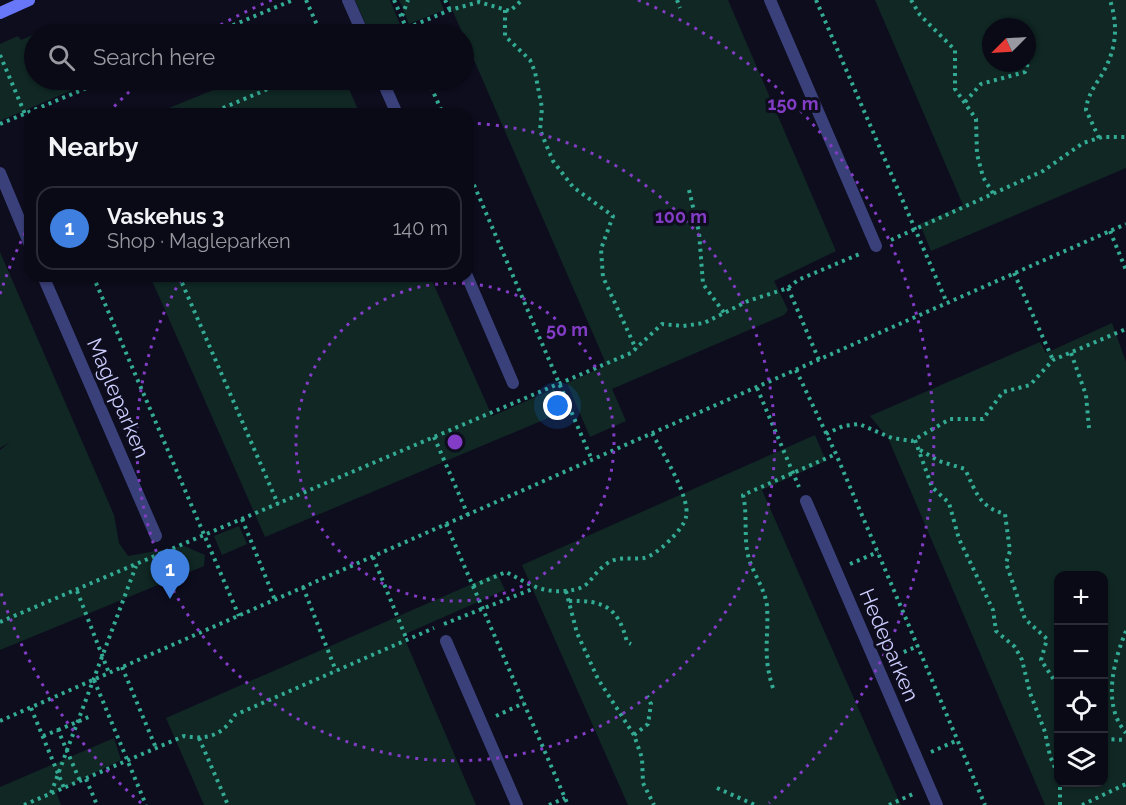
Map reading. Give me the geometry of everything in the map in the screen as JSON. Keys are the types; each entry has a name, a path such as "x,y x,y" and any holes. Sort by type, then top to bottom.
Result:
{"street":[{"path":"0,13 29,0"},
{"path":"348,0 359,24"},
{"path":"770,0 876,246"},
{"path":"386,90 394,108"},
{"path":"0,173 24,231"},
{"name":"Magleparken","path":"47,282 156,536"},
{"path":"470,282 513,383"},
{"name":"Hedeparken","path":"806,501 937,805"},
{"path":"446,641 517,805"}],"path":[{"path":"236,24 293,0"},
{"path":"306,0 317,24"},
{"path":"394,0 404,24"},
{"path":"401,17 408,0"},
{"path":"445,0 450,10"},
{"path":"418,24 450,10 479,2 510,11 522,0"},
{"path":"677,0 681,8"},
{"path":"816,0 947,303"},
{"path":"912,0 920,15 956,50 955,89 976,119 977,154 983,177 994,195"},
{"path":"1099,138 1086,110 1090,95 1111,57 1116,39 1110,0"},
{"path":"505,10 505,36 530,60 540,90 542,141 562,175 573,187 613,216 601,249 603,278 636,348"},
{"path":"0,55 24,112"},
{"path":"965,102 981,84 1025,72"},
{"path":"39,108 82,90"},
{"path":"223,108 265,90"},
{"path":"432,90 440,108"},
{"path":"0,124 24,114"},
{"path":"0,622 560,384 636,348 662,324 683,326 704,323 748,302 788,288 798,280 994,195 1043,171 1083,143 1099,138 1126,137"},
{"path":"474,185 592,460"},
{"path":"689,190 699,232 703,284 725,314"},
{"path":"0,721 1126,224"},
{"path":"1110,231 1126,270"},
{"path":"1119,253 1126,250"},
{"path":"1014,273 1053,360"},
{"path":"96,282 239,616"},
{"path":"182,282 278,504"},
{"path":"788,288 819,360"},
{"path":"826,434 843,426 859,424 892,438 915,440 950,419 983,419 997,397 1003,392 1030,385 1053,360 1126,329"},
{"path":"1071,353 1084,387 1089,428"},
{"path":"796,370 836,454 985,805"},
{"path":"757,388 806,501"},
{"path":"473,586 506,572 535,588 566,591 583,588 592,582 604,565 615,559 646,558 683,526 686,518 685,499 652,434"},
{"path":"434,437 468,514"},
{"path":"915,440 932,487 949,503 958,539 993,610 996,631 1015,647 1022,660 1030,693 1045,732 1054,764"},
{"path":"920,450 939,461 964,469 981,502 990,510 1005,514 1010,551 1006,563 1025,619 1047,639 1041,660 1054,679"},
{"path":"773,688 767,669 765,650 767,606 749,559 747,512 743,495 836,454"},
{"path":"243,519 275,600"},
{"path":"446,524 568,805"},
{"path":"862,559 878,552"},
{"path":"372,557 407,640"},
{"path":"51,794 136,566"},
{"path":"303,587 336,671"},
{"path":"24,805 184,736 212,738 235,715 483,607 535,588"},
{"path":"77,591 109,673"},
{"path":"566,591 578,633 598,679 634,735 642,758 643,783 654,805"},
{"path":"569,601 591,601 611,609 621,622 627,642 631,644"},
{"path":"1126,631 1111,696 1111,708 1126,733"},
{"path":"902,653 918,646"},
{"path":"122,667 156,748"},
{"path":"94,680 146,805"},
{"path":"634,735 648,724 651,704 647,696"},
{"path":"507,711 524,703"},
{"path":"31,708 64,788"},
{"path":"43,736 91,716"},
{"path":"58,730 80,781"},
{"path":"199,738 228,805"},
{"path":"1108,739 1126,740"},
{"path":"943,746 958,740"},
{"path":"86,779 97,805"},
{"path":"1082,805 1126,784"},
{"path":"1059,805 1060,787"},
{"path":"717,788 755,805"},
{"path":"549,805 565,798"},
{"path":"888,805 900,800"}],"green space":[{"path":"355,0 390,0 400,24 366,24"},
{"path":"399,0 440,0 444,10 409,24"},
{"path":"448,0 728,0 836,251 774,281 788,310 784,315 612,389 626,421 590,437 567,383 605,366 604,359 474,60 474,24 458,24"},
{"path":"875,0 1126,0 1126,168 931,251 920,224 963,205"},
{"path":"18,36 21,40 24,39 24,90 70,91 30,108 24,108 24,111 0,121 0,44"},
{"path":"213,90 349,90 357,108 169,108"},
{"path":"0,252 114,515 119,543 128,556 184,546 205,555 204,566 0,650 0,450 10,442 0,448"},
{"path":"153,282 433,282 492,416 554,389 565,411 265,537"},
{"path":"1112,323 1126,362 1126,805 1045,805 888,438 870,416 1040,342 1046,353"},
{"path":"815,435 826,461 762,490 901,805 628,805 522,565"},
{"path":"239,526 247,544 222,555 214,536"},
{"path":"497,573 505,590 403,635 476,805 204,805 166,718"},
{"path":"114,738 121,760 56,792 61,805 0,805 0,787"}],"place":[{"name":"Vaskehus 3","path":"170,599"}]}
